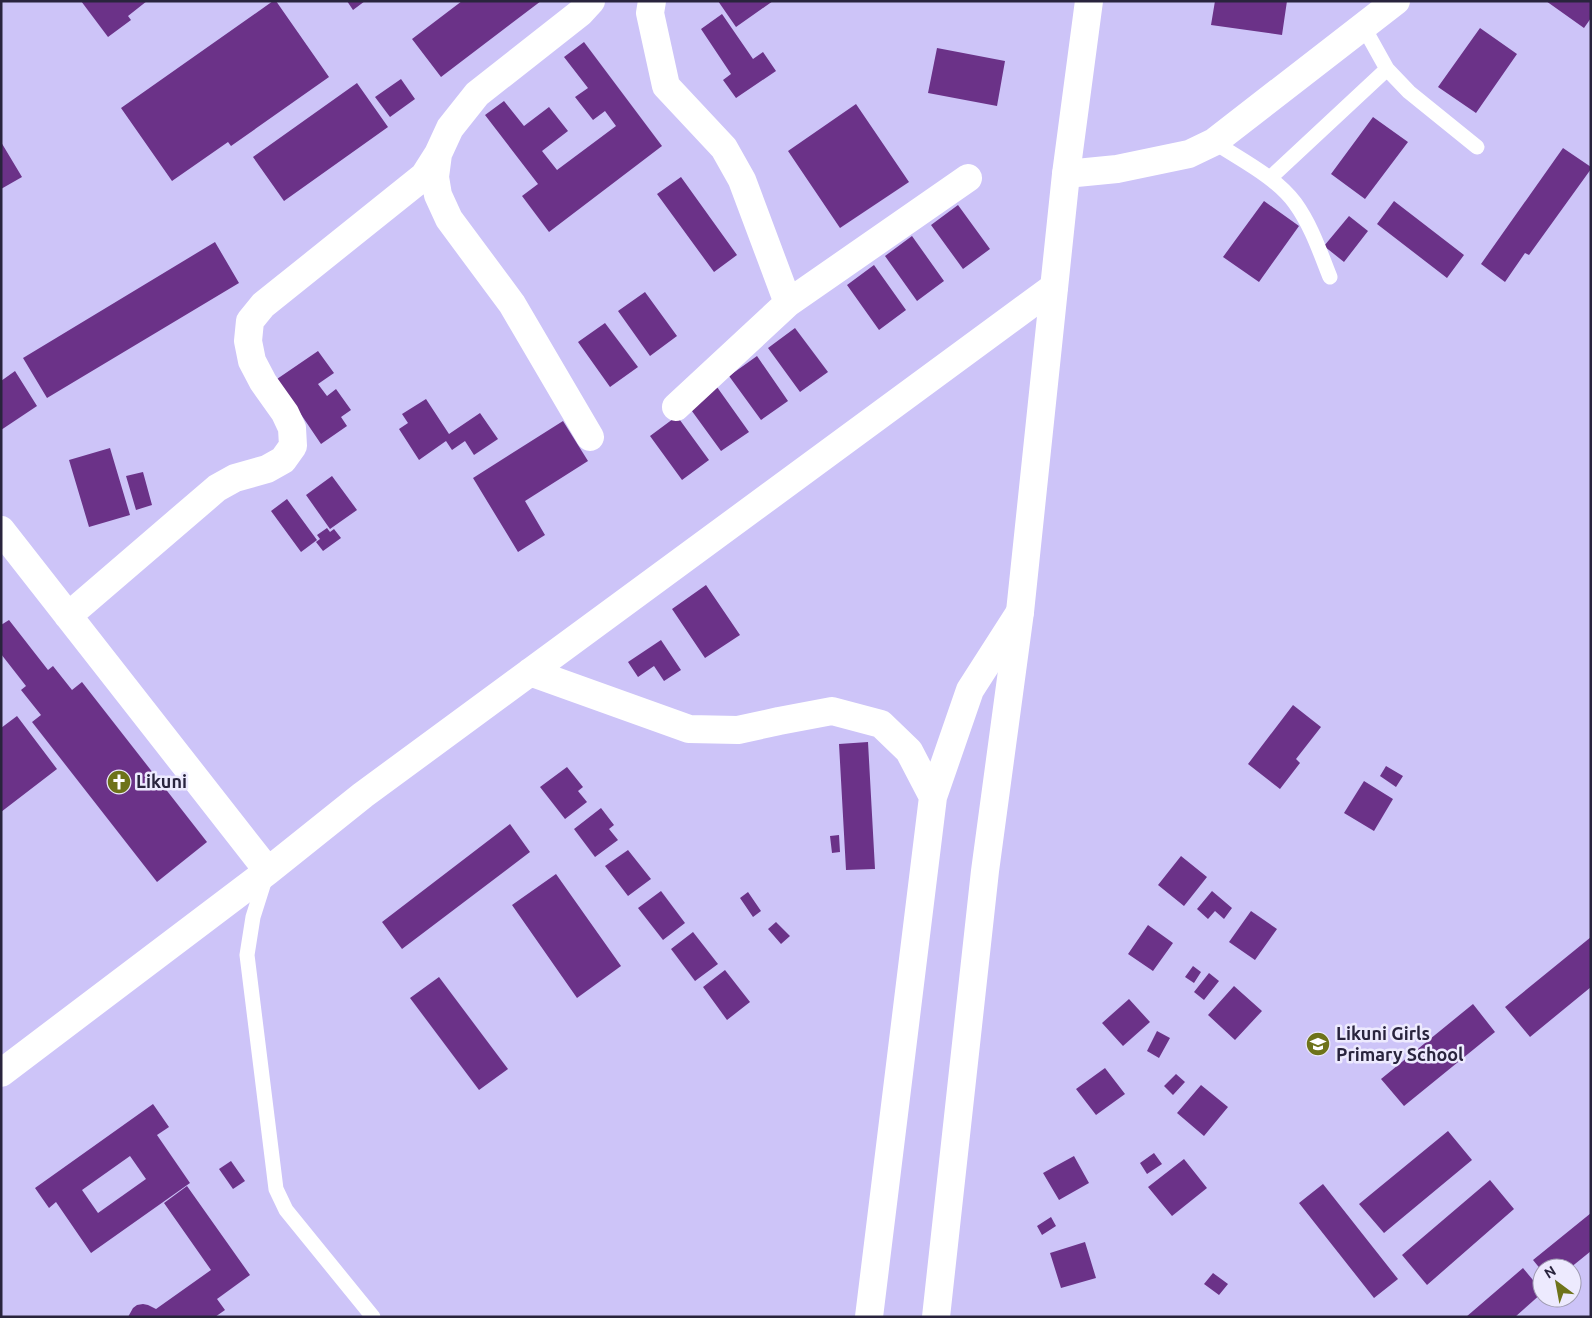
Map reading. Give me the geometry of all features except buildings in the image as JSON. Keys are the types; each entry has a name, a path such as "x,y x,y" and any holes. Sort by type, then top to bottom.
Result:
{"street":[{"path":"68,616 217,488 235,478 267,468 283,460 293,446 292,428 252,361 248,341 250,321 263,305 424,176 438,154 450,128 476,94 580,13 591,1"},
{"path":"652,1 650,13 666,86 724,148 742,180 788,303"},
{"path":"936,1317 985,871 1020,612 1066,174 1088,1"},
{"path":"1066,174 1117,169 1189,154 1214,142 1396,1"},
{"path":"438,154 435,177 438,195 449,219 512,304 590,437"},
{"path":"676,407 788,303 968,178"},
{"path":"1,1073 268,871 364,795 1054,287"},
{"path":"1,530 268,871"},
{"path":"868,1317 933,797 970,690 1020,612"},
{"path":"530,672 690,729 738,730 779,720 832,711 881,724 909,751 933,797"}],"lane":[{"path":"1363,26 1388,68 1409,92 1477,147"},
{"path":"1270,178 1388,68"},
{"path":"1214,142 1270,178 1294,202 1314,236 1330,277"},
{"path":"268,871 253,917 247,955 276,1189 286,1210 373,1317"}],"place":[{"name":"Likuni","path":"119,782"},
{"name":"Likuni Girls Primary School","path":"1318,1044"}]}
